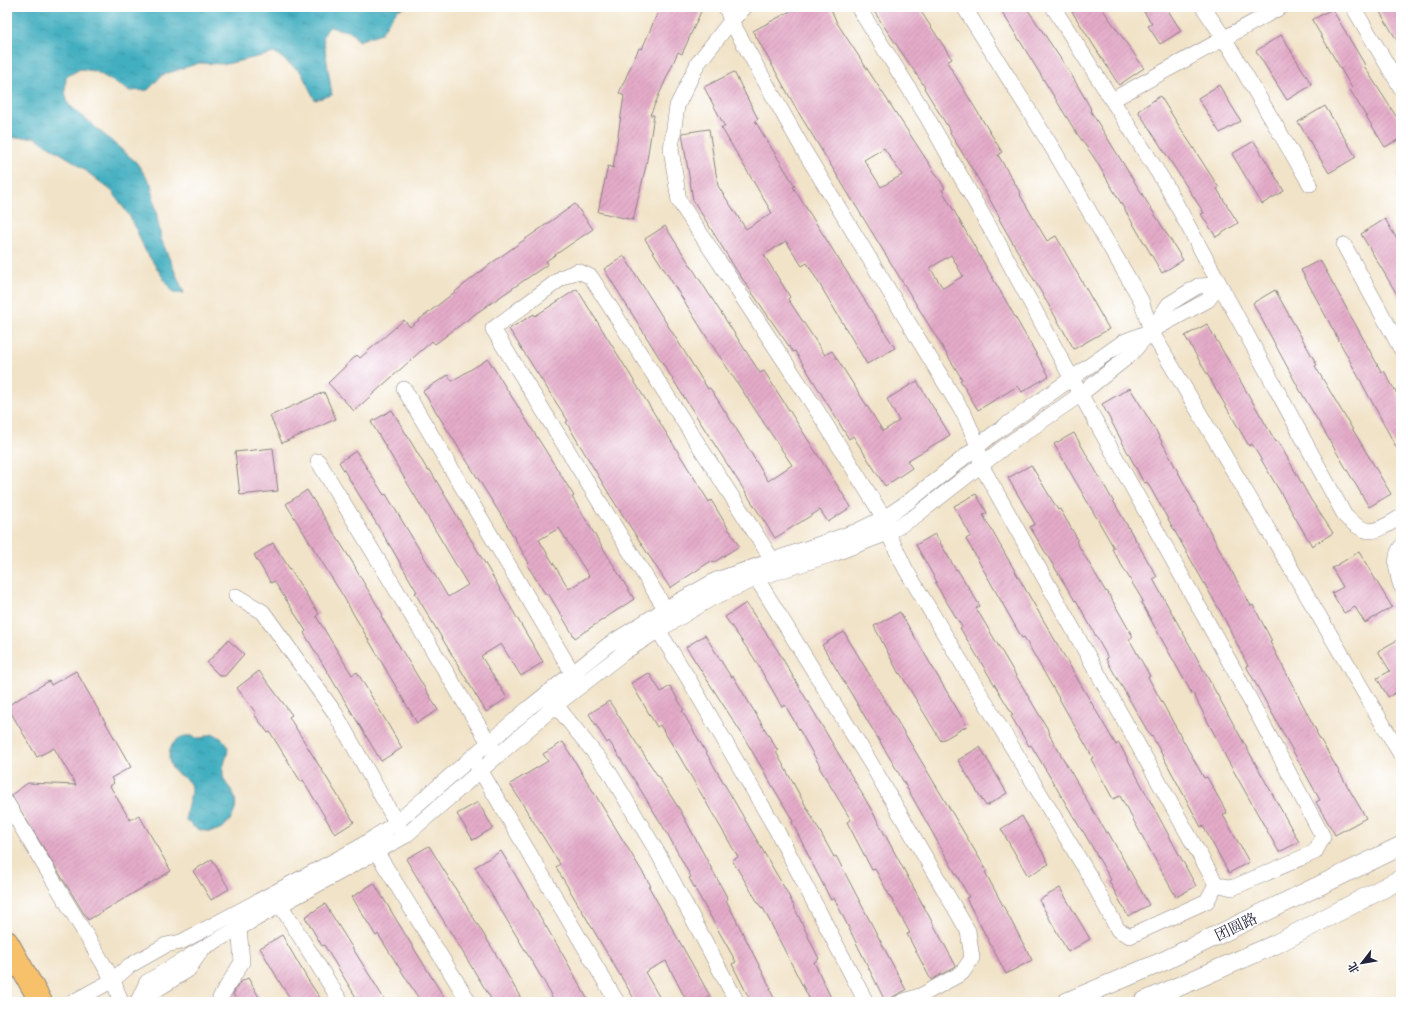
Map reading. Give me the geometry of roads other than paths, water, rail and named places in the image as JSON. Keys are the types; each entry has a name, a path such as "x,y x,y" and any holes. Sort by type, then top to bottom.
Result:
{"highway":[{"path":"7,942 41,1002"}],"street":[{"path":"745,7 728,14 698,63 677,106 671,149 679,201 818,412 884,518 888,533 906,570 1086,870 1118,930 1130,936 1207,901 1216,884"},
{"path":"728,14 803,150 965,416 978,446 981,466 1216,884 1232,888 1315,852 1323,837 1233,668 1072,379 999,244 927,117 858,7"},
{"path":"964,7 1053,149 1141,300 1151,331 1401,756"},
{"path":"1053,7 1166,184 1345,516 1358,529 1376,532 1401,516"},
{"path":"1203,7 1224,38 1310,184"},
{"path":"1112,100 1282,7"},
{"path":"1353,7 1401,88"},
{"path":"1344,245 1401,349"},
{"path":"673,621 493,329 563,277 578,271 591,277 776,565"},
{"path":"73,1002 113,980 134,974 170,955 181,942 236,921 373,847 405,836 556,705 623,652 655,624 665,609 716,580 754,573 776,565 884,518 908,502 978,446 1123,342 1151,331 1208,300 1219,284"},
{"path":"776,565 836,554 888,533 914,517 981,466 1081,394 1130,355 1151,331"},
{"path":"404,389 572,672 583,684"},
{"path":"318,461 488,743 497,755"},
{"path":"1401,547 1397,552 1398,575 1401,586"},
{"path":"373,847 396,823 546,693 608,645 655,624 673,621 754,573"},
{"path":"754,573 870,762 968,931 972,958 962,973 922,995 901,1002"},
{"path":"236,596 263,612 335,713 396,823 405,836"},
{"path":"655,624 777,831 866,1002"},
{"path":"546,693 608,770 660,855 737,1002"},
{"path":"472,757 617,1002"},
{"path":"7,803 113,980 121,1002"},
{"name":"团圆路","path":"1067,1002 1164,961 1401,846"},
{"path":"373,847 469,1002"},
{"name":"团圆路","path":"1143,1002 1274,945 1401,879"},
{"path":"276,899 341,1002"},
{"path":"138,1002 147,982 203,948 236,921"},
{"path":"221,1002 220,998 242,962 236,921"}],"water":[{"path":"7,7 406,7 397,10 381,33 358,41 352,32 329,27 323,36 332,95 315,100 301,72 275,53 226,64 199,63 162,75 148,90 130,91 95,71 80,69 66,77 65,92 68,104 136,162 151,184 161,239 184,293 173,293 145,250 132,220 113,192 73,161 34,137 7,138"},
{"path":"214,734 222,739 228,748 228,753 224,763 223,776 234,795 236,806 229,822 214,831 206,831 195,828 186,820 191,787 184,778 172,768 169,757 172,746 179,738 191,736 199,738"}]}
